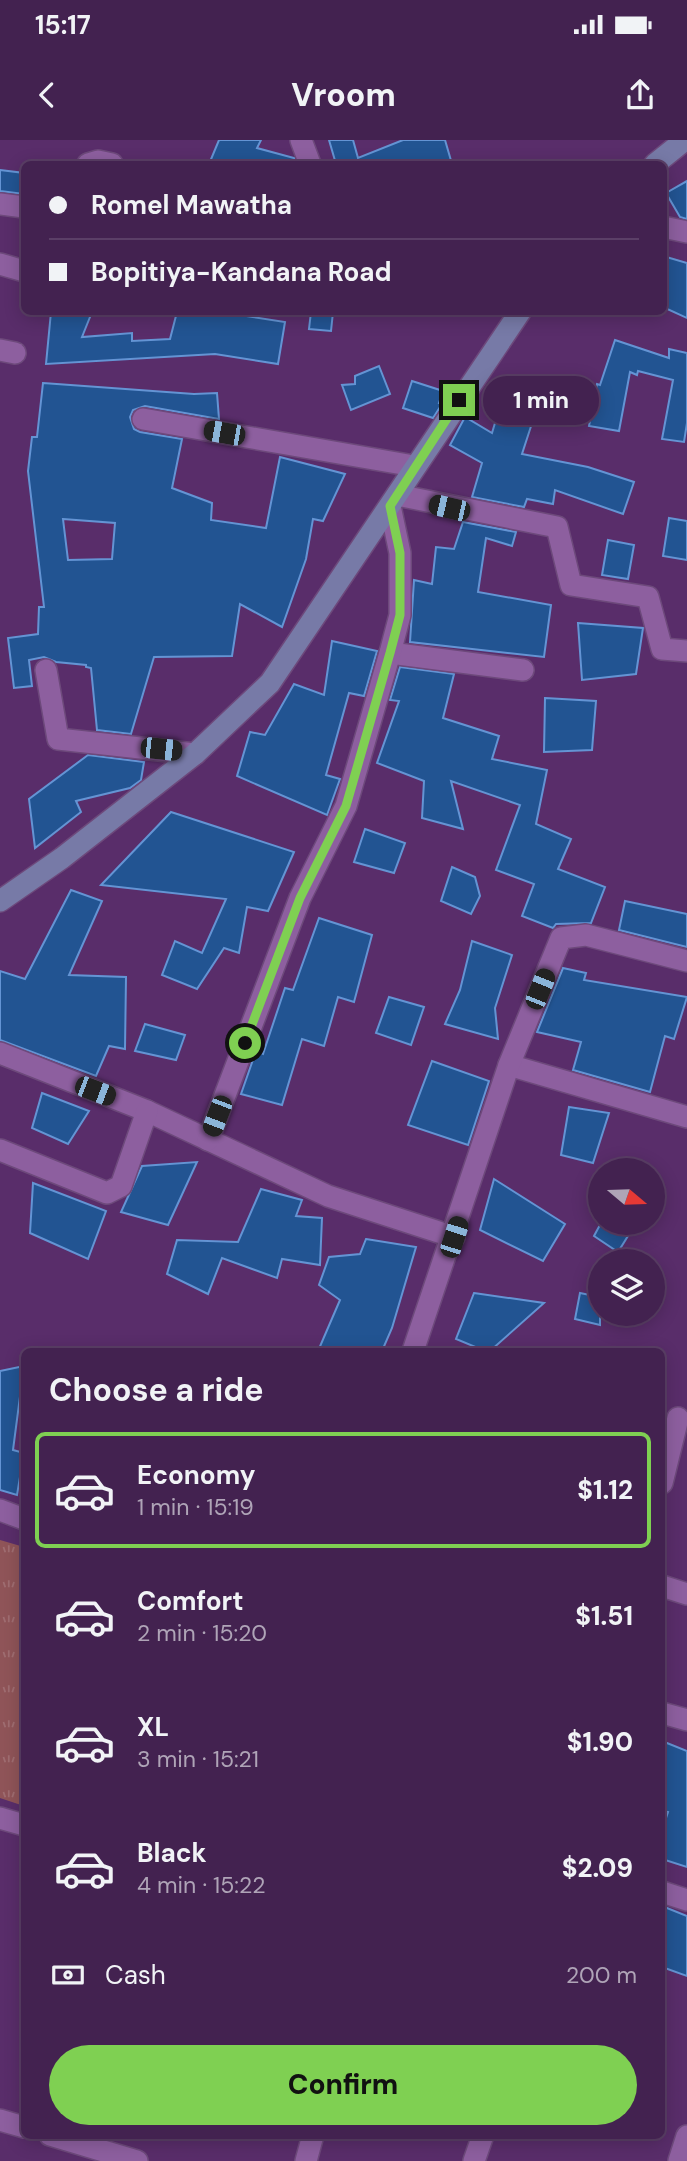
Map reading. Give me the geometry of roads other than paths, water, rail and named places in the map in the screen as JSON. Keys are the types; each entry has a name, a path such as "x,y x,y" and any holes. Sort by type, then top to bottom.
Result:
{"street":[{"path":"301,140 309,161"},
{"path":"659,161 685,140"},
{"path":"0,204 21,207"},
{"path":"667,228 687,232"},
{"path":"0,264 21,270"},
{"path":"0,901 62,858 195,754 270,683 518,315"},
{"path":"143,419 414,466"},
{"path":"394,501 557,527 571,585 648,597 662,649 687,652"},
{"path":"208,1140 300,898 346,806 400,615 400,553 394,501"},
{"path":"390,653 523,670"},
{"path":"46,670 58,739 195,754"},
{"path":"414,1348 454,1237 509,1065 561,938 586,935 687,961"},
{"path":"0,1053 147,1111 328,1196 454,1237"},
{"path":"509,1065 687,1117"},
{"path":"0,1150 107,1193 121,1186 147,1111"},
{"path":"665,1471 678,1418"},
{"path":"0,1510 21,1518"},
{"path":"665,1587 687,1594"},
{"path":"665,1714 687,1720"},
{"path":"0,1818 21,1824"},
{"path":"665,1893 687,1900"},
{"path":"0,2120 21,2126"},
{"path":"679,2161 687,2136"},
{"path":"63,2139 137,2161"},
{"path":"306,2161 312,2139"},
{"path":"474,2161 482,2139"}]}
